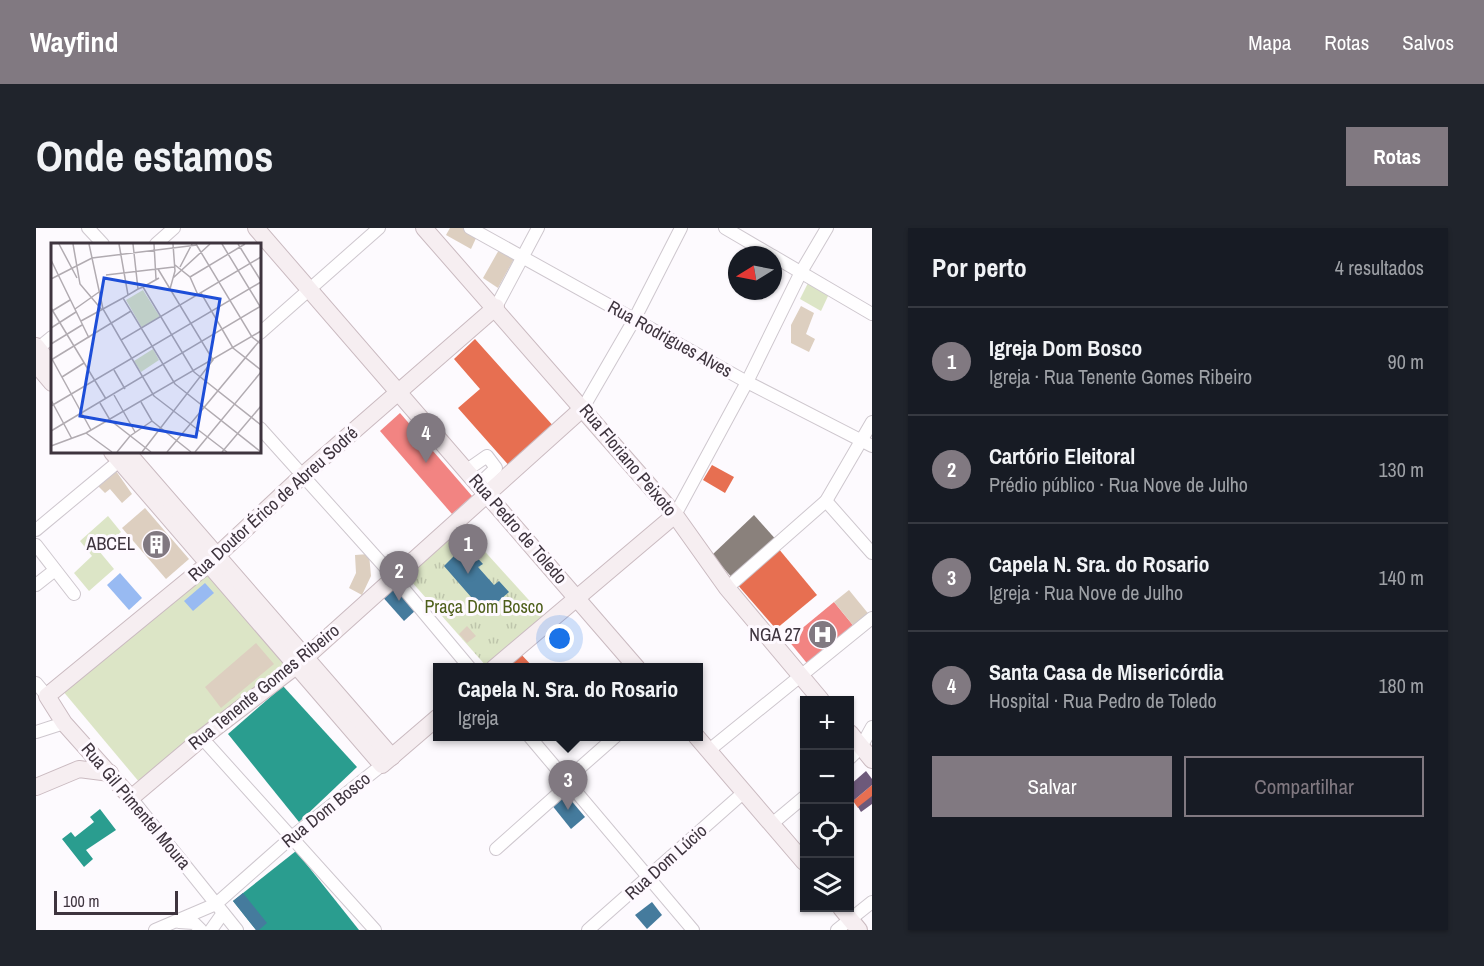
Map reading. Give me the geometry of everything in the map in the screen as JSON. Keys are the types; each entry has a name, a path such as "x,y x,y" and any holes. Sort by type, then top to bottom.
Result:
{"main road":[{"name":"Rua Pedro de Toledo","path":"256,228 633,663"},
{"name":"Rua Floriano Peixoto","path":"424,228 496,307 675,515 727,588 818,696"},
{"name":"Rua Doutor Érico de Abreu Sodré","path":"47,696 212,559 302,476 496,307"},
{"path":"37,354 51,364"},
{"path":"37,354 51,381"},
{"name":"Rua Tenente Gomes Ribeiro","path":"131,798 202,738 301,661 484,489 583,408"},
{"path":"123,454 387,761"},
{"path":"500,663 675,515"},
{"name":"Rua Gil Pimentel Moura","path":"47,696 64,723 89,748 131,798"},
{"name":"Rua Dom Bosco","path":"387,761 433,721"},
{"path":"700,741 801,858"},
{"path":"79,769 89,748"},
{"path":"855,753 872,760"},
{"path":"36,787 79,769 110,773"}],"street":[{"path":"88,228 102,243"},
{"path":"157,243 174,228"},
{"path":"261,332 379,228"},
{"name":"Rua Rodrigues Alves","path":"470,228 633,320 867,444"},
{"path":"496,307 538,228"},
{"path":"583,408 633,320 681,228"},
{"path":"725,228 755,246"},
{"path":"675,515 747,382 801,272 827,228"},
{"path":"782,262 872,314"},
{"path":"37,354 51,338"},
{"path":"727,588 826,501 867,444 872,422"},
{"path":"261,429 393,576 466,663"},
{"path":"36,530 123,454"},
{"path":"467,470 485,455 491,461 496,468 484,489"},
{"path":"826,501 872,553"},
{"path":"36,545 74,594"},
{"path":"36,585 55,570"},
{"path":"708,751 872,618"},
{"name":"Rua Gil Pimentel Moura","path":"36,683 47,696"},
{"path":"36,732 64,723"},
{"path":"855,753 872,728"},
{"path":"202,738 293,836 375,930"},
{"path":"533,741 693,930"},
{"path":"496,849 611,741"},
{"name":"Rua Dom Bosco","path":"220,909 293,836 387,761"},
{"name":"Rua Dom Lúcio","path":"588,930 743,793"},
{"name":"Rua Gil Pimentel Moura","path":"131,798 237,930"},
{"path":"772,823 800,800"},
{"path":"837,930 872,902"},
{"path":"155,930 220,909"},
{"path":"211,930 220,909"},
{"path":"165,930 181,920 199,925 201,930"}],"green space":[{"path":"808,283 829,294 821,311 800,299"},
{"path":"108,516 121,532 99,551 114,569 89,591 74,573 92,556 80,541"},
{"name":"Praça Dom Bosco","path":"459,523 546,619 492,663 483,663 403,572"},
{"path":"209,565 290,660 140,783 62,690"}],"water":[{"path":"120,573 142,598 129,610 107,585"},
{"path":"205,583 214,593 193,611 184,601"}],"building: Comércio":[{"path":"475,339 556,429 511,468 458,408 480,389 454,359"},
{"path":"712,465 734,477 725,493 703,480"},
{"path":"778,548 817,595 776,629 736,583"},
{"path":"518,651 529,663 504,663"},
{"path":"872,785 872,797 858,808 854,800"}],"building: Escritórios":[{"path":"866,771 872,779 872,785 854,800 854,782"},
{"path":"872,796 872,804 861,812 858,807"}],"building: Escolas":[{"path":"283,686 357,767 299,822 228,734"},
{"path":"100,809 116,830 86,850 93,859 84,867 62,839 71,832 75,837 94,822 90,817"},
{"path":"296,851 359,930 256,930 233,901"}],"building: Saúde":[{"path":"400,413 472,496 452,514 380,431"},
{"name":"NGA 27","path":"834,602 856,629 810,667 788,640"}],"building: Público":[{"path":"465,545 483,564 478,567 494,585 499,581 509,592 485,613 444,566"},
{"path":"393,582 417,609 404,621 380,594"},
{"path":"564,792 585,817 571,829 551,804"},
{"path":"243,893 267,923 259,930 256,930 233,901"},
{"path":"652,902 662,915 647,929 635,915"}],"building: Indústria":[{"path":"754,515 779,543 734,580 712,555"}],"building: Outros":[{"path":"450,228 463,228 477,236 471,249 446,235"},
{"path":"500,248 515,257 498,288 483,278"},
{"path":"801,306 814,313 806,334 815,339 809,352 791,343 791,325"},
{"path":"116,471 132,494 122,503 110,489 105,493 97,485"},
{"name":"ABCEL","path":"145,508 189,559 166,579 122,528"},
{"path":"369,554 371,576 362,595 349,588 356,573 355,555"},
{"path":"849,590 871,617 856,629 834,602"},
{"path":"467,626 476,636 467,643 459,634"},
{"path":"256,643 274,664 221,708 205,687"}],"place":[{"name":"Santa Casa de Misericórdia","path":"426,463"},
{"name":"ABCEL","path":"156,544"},
{"name":"Igreja Dom Bosco","path":"468,574"},
{"name":"Cartório Eleitoral","path":"399,601"},
{"name":"NGA 27","path":"822,635"},
{"name":"Capela N. Sra. do Rosario","path":"568,810"}]}
